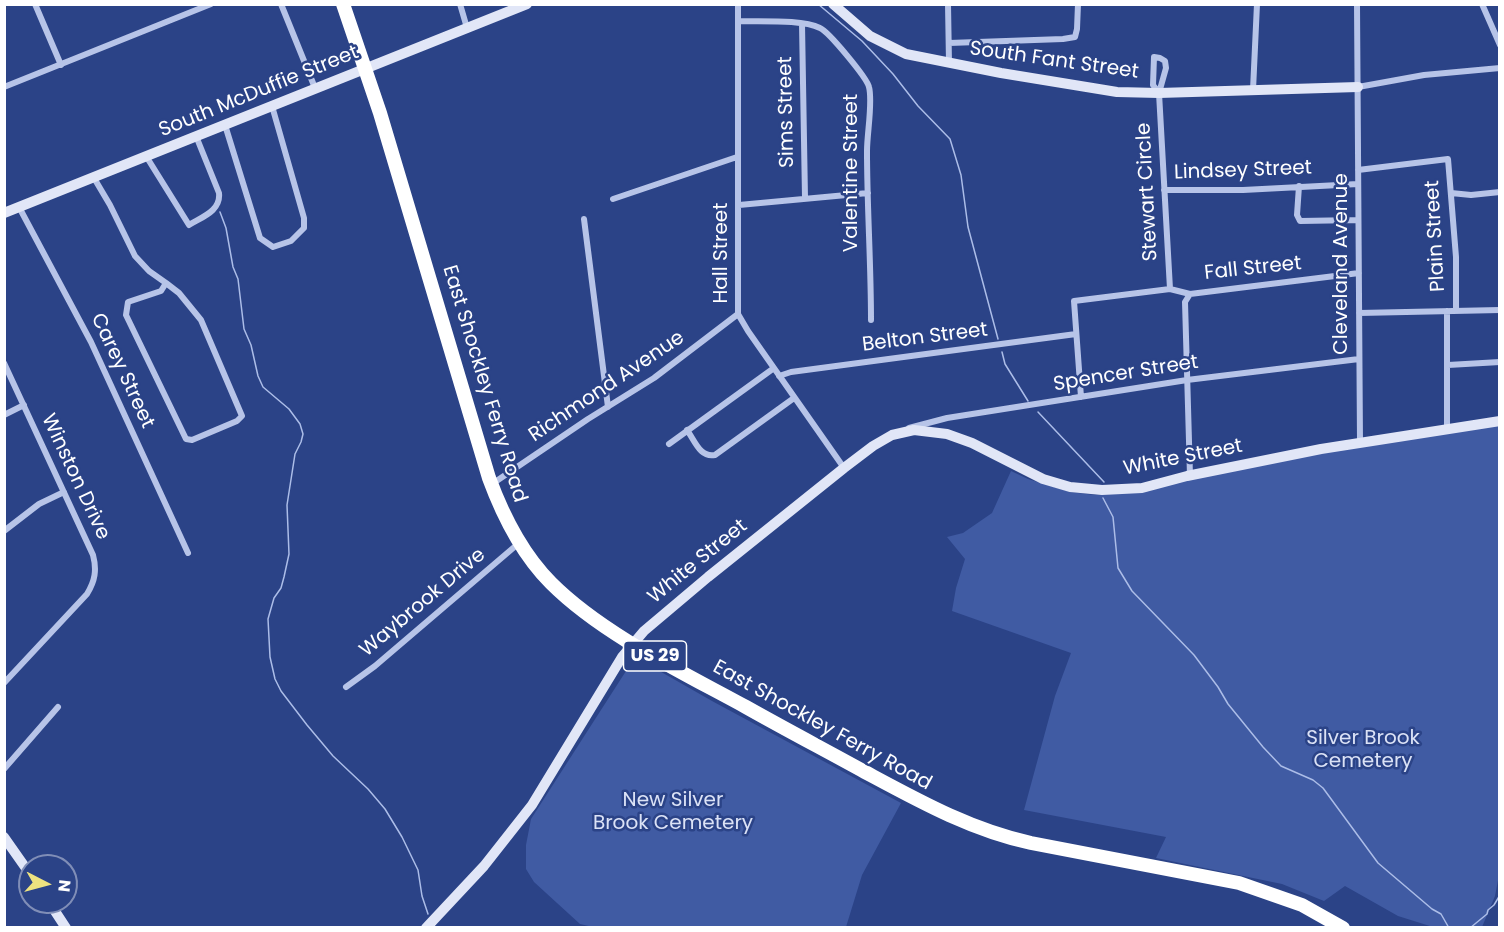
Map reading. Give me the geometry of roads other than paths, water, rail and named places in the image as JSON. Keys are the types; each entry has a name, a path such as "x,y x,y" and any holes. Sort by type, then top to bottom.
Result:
{"highway":[{"name":"East Shockley Ferry Road","path":"343,4 366,68 491,484 506,519 520,542 543,574 565,596 633,643 805,740 957,820 1001,836 1031,843 1239,883 1294,902 1343,927"}],"street":[{"path":"35,4 61,65"},
{"path":"4,87 212,4"},
{"path":"281,4 315,88"},
{"path":"460,4 467,28"},
{"name":"South McDuffie Street","path":"4,213 527,4"},
{"name":"Hall Street","path":"738,4 738,314 748,332 844,468"},
{"name":"South Fant Street","path":"833,4 863,31 891,48 922,58 1117,92 1159,93 1358,87"},
{"path":"948,4 949,63"},
{"path":"949,43 1075,37 1078,4"},
{"path":"1253,90 1257,4"},
{"name":"Cleveland Avenue","path":"1357,4 1360,442"},
{"path":"1482,4 1500,45"},
{"name":"Valentine Street","path":"738,21 813,25 827,32 868,83 870,93 867,142 871,320"},
{"name":"Sims Street","path":"802,24 805,198"},
{"name":"Stewart Circle","path":"1159,93 1153,85 1154,57 1165,62 1166,68 1159,93 1170,289"},
{"path":"1358,87 1424,75 1500,68"},
{"path":"225,125 260,238 273,247 291,241 304,228 304,218 272,106"},
{"path":"146,156 189,225 212,211 220,198 196,136"},
{"path":"613,199 737,157"},
{"name":"Plain Street","path":"1358,170 1448,159 1456,257 1456,310"},
{"path":"94,178 135,256 149,271 166,283 179,293 201,320 242,416 237,421 192,440 186,439 126,315 128,303 160,291 166,283"},
{"name":"Lindsey Street","path":"1164,190 1243,190 1358,184"},
{"path":"1299,186 1297,215 1300,221 1358,220"},
{"path":"1451,193 1471,195 1500,192"},
{"path":"739,205 868,193"},
{"name":"Carey Street","path":"19,207 91,342 188,553"},
{"path":"584,219 608,407"},
{"name":"Fall Street","path":"1190,476 1185,302 1190,294 1359,273"},
{"path":"1081,397 1074,300 1170,289 1190,294"},
{"path":"1359,313 1500,310"},
{"name":"Plain Street","path":"1447,311 1447,429"},
{"name":"Richmond Avenue","path":"491,484 654,378 738,314"},
{"name":"Belton Street","path":"779,376 1076,334"},
{"name":"Spencer Street","path":"900,432 927,422 1187,380 1359,359"},
{"path":"1448,365 1500,362"},
{"name":"Winston Drive","path":"4,363 95,563 94,580 87,594 4,683"},
{"path":"669,444 774,368"},
{"path":"687,430 703,453 709,456 715,455 794,398"},
{"path":"4,415 24,405"},
{"name":"White Street","path":"426,927 484,866 532,805 622,657 633,643 661,615 844,468 881,441 900,432 926,430 954,437 983,448 1043,478 1070,487 1090,490 1142,488 1190,476 1360,442 1500,421"},
{"path":"4,531 39,504 64,492"},
{"name":"Waybrook Drive","path":"346,687 375,666 520,542"},
{"path":"4,769 58,707"},
{"path":"4,837 18,857"},
{"path":"57,914 66,927"}],"waterway":[{"path":"818,4 862,41 950,139 961,175 968,227 998,339"},
{"path":"220,212 238,279 244,329 251,345 258,376 263,387 289,409 300,424 303,434 295,454 287,505 289,554 281,588 274,598 268,619 270,657 275,679 281,691 333,756 368,789 385,809 418,870 422,896 428,914"},
{"path":"1002,352 1005,364 1028,401"},
{"path":"1038,412 1104,482"},
{"path":"1103,498 1113,517 1118,568 1132,591 1194,655 1228,704 1263,747 1281,766 1313,780 1323,788 1378,863 1441,914 1449,928"},
{"path":"1470,928 1487,914 1500,895"}],"park label":[{"name":"Silver Brook Cemetery","path":"1363,750"},
{"name":"New Silver Brook Cemetery","path":"673,812"}]}
